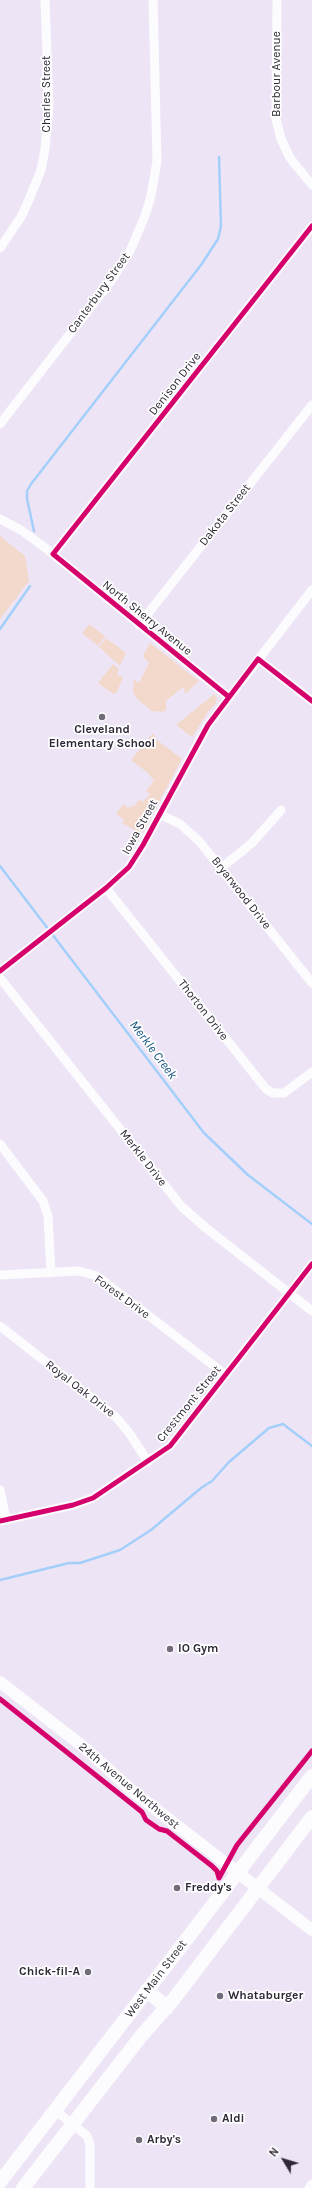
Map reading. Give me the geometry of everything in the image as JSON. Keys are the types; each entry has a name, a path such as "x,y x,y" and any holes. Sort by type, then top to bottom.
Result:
{"main road":[{"name":"24th Avenue Northwest","path":"0,1682 84,1748 132,1790 312,1930"},
{"name":"West Main Street","path":"0,2182 146,1990 312,1776"},
{"name":"West Main Street","path":"23,2188 142,2035 167,2008 312,1817"},
{"path":"146,1990 167,2008"}],"street":[{"name":"Charles Street","path":"0,248 21,217 28,202 38,177 45,149 49,106 45,0"},
{"name":"Canterbury Street","path":"0,424 111,281 130,251 145,216 151,196 157,161 153,0"},
{"name":"Barbour Avenue","path":"277,0 276,119 281,139 290,158 301,174 312,185"},
{"name":"Denison Drive","path":"53,554 312,226"},
{"name":"Dakota Street","path":"139,625 312,405"},
{"name":"North Sherry Avenue","path":"0,519 28,534 229,697"},
{"name":"Iowa Street","path":"0,971 106,888 125,871 136,858 202,735 229,697 312,590"},
{"path":"258,659 312,701"},
{"path":"221,868 252,843 281,810"},
{"name":"Bryarwood Drive","path":"159,814 172,819 190,832 221,868 312,983"},
{"name":"Thorton Drive","path":"106,888 266,1089 273,1093 284,1093 312,1072"},
{"name":"Merkle Drive","path":"0,978 182,1207 206,1228 312,1311"},
{"path":"0,1144 43,1201 48,1216 51,1273"},
{"name":"Crestmont Street","path":"3,1520 73,1505 93,1498 170,1446 312,1264"},
{"name":"Forest Drive","path":"0,1276 79,1271 97,1276 226,1375"},
{"name":"Royal Oak Drive","path":"0,1326 116,1418 130,1434 148,1462"},
{"path":"0,1490 3,1520"},
{"path":"55,2110 86,2133 89,2139 90,2188"},
{"path":"309,2188 312,2184"}],"shaded area":[{"path":"0,536 25,556 29,581 0,619"},
{"path":"89,624 105,636 98,646 82,633"},
{"path":"106,638 126,653 120,666 99,647"},
{"path":"150,643 199,681 185,694 184,688 182,688 166,701 166,710 162,712 152,711 137,699 133,692 134,679 139,683 149,663 143,656"},
{"path":"113,664 119,669 117,675 123,677 117,692 113,694 98,683"},
{"path":"214,694 217,698 216,703 208,712 192,737 176,725"},
{"path":"153,733 157,740 182,759 144,830 140,833 122,823 124,820 116,814 123,804 128,808 131,806 133,807 140,799 143,802 150,794 146,791 154,781 148,773 131,760"}],"waterway":[{"path":"34,531 27,499 27,491 31,484 201,265 218,239 221,226 219,157"},
{"path":"0,629 30,586"},
{"name":"Merkle Creek","path":"0,866 204,1133 248,1175 312,1224"},
{"path":"0,1580 69,1563 80,1563 120,1550 151,1530 201,1488 212,1481 229,1462 269,1428 283,1424 312,1446"}],"cycle path":[{"path":"229,697 53,554 312,226"},
{"path":"0,971 106,888 129,867 143,845 208,725 258,659 312,701"},
{"path":"0,1521 73,1505 93,1498 170,1446 312,1264"},
{"path":"0,1699 142,1812 146,1820 159,1829 167,1831 212,1866 217,1871 219,1878"},
{"path":"219,1878 237,1845 312,1751"}],"place":[{"name":"Cleveland Elementary School","path":"102,717"},
{"name":"IO Gym","path":"170,1649"},
{"name":"Freddy's","path":"177,1888"},
{"name":"Chick-fil-A","path":"88,1972"},
{"name":"Whataburger","path":"220,1996"},
{"name":"Aldi","path":"214,2119"},
{"name":"Arby's","path":"139,2140"}]}
